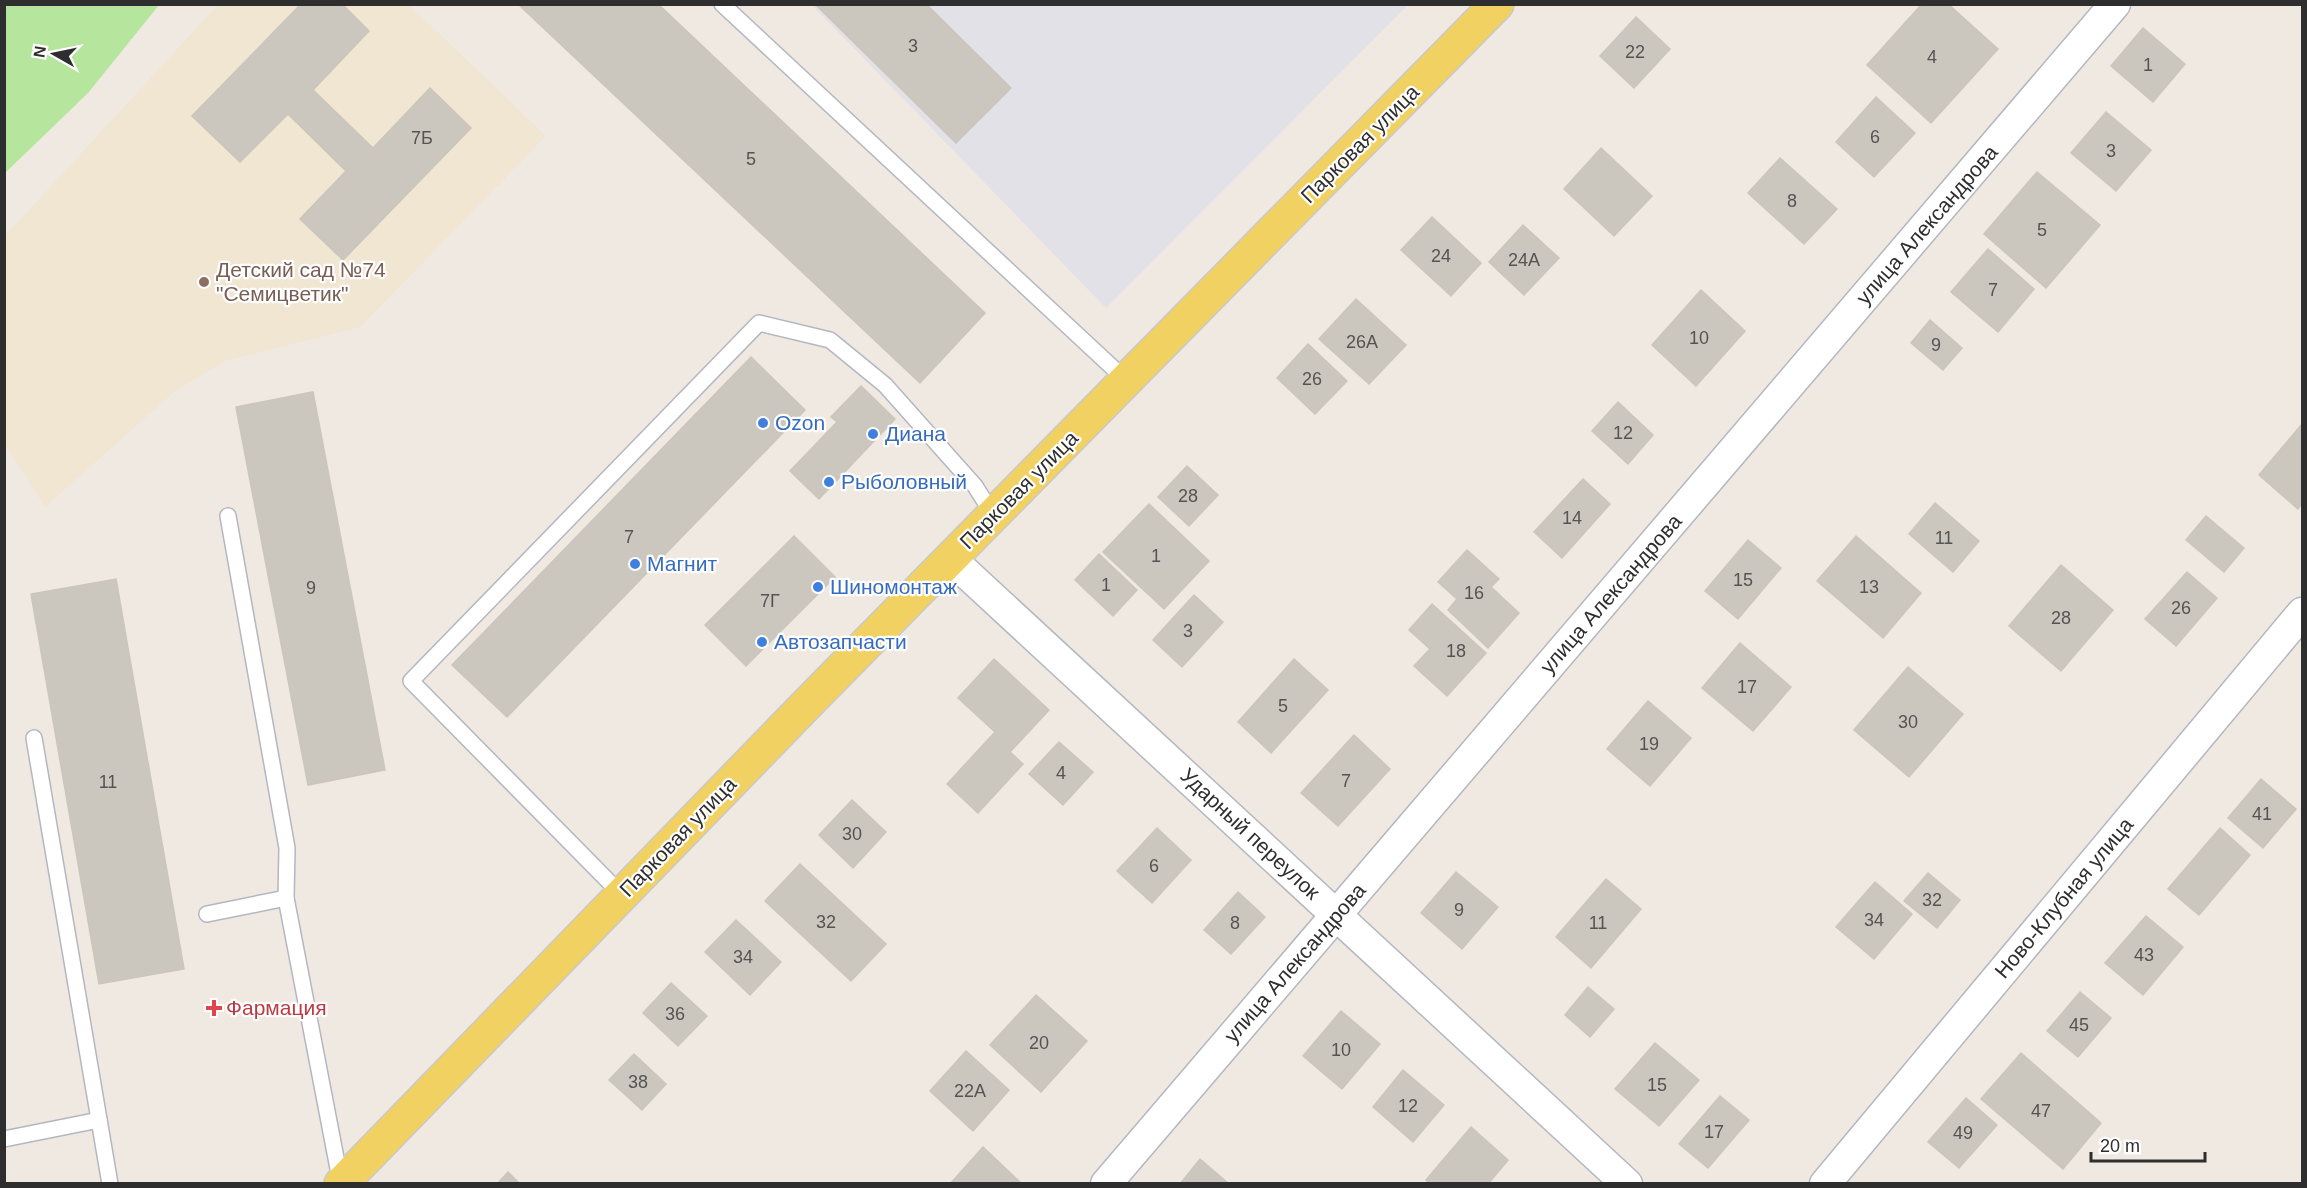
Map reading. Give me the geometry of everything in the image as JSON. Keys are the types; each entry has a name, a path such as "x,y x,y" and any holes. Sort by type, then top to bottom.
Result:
{"main road":[{"name":"Парковая улица","path":"341,1184 1497,4"}],"street":[{"name":"улица Александрова","path":"1106,1184 2115,4"},
{"name":"Ударный переулок","path":"951,559 1627,1184"},
{"name":"Ново-Клубная улица","path":"1825,1184 2302,613"}],"lane":[{"path":"722,4 1127,381"},
{"path":"622,895 411,681 759,323 830,340 885,385 975,486 994,516"},
{"path":"228,516 287,848 286,898 341,1184"},
{"path":"34,738 110,1184"},
{"path":"207,914 286,898"},
{"path":"4,1139 99,1120"}],"shaded area":[{"name":"Детский сад №74 \"Семицветик\"","path":"218,5 409,5 546,136 360,327 225,361 175,391 45,507 5,444 4,237"},
{"path":"812,5 1408,5 1106,308"}],"green space":[{"path":"5,4 159,5 88,93 5,173"}],"building":[{"path":"301,4 342,4 369,31 313,90 373,148 430,88 471,128 343,260 300,219 346,171 288,114 240,162 192,116"},
{"path":"518,4 658,4 985,313 920,383"},
{"path":"815,4 926,4 1011,88 956,143"},
{"path":"1922,4 1948,4 1998,49 1931,123 1867,65"},
{"path":"1636,17 1670,49 1634,88 1600,56"},
{"path":"2143,28 2185,64 2153,102 2111,66"},
{"path":"1876,97 1915,133 1874,177 1836,142"},
{"path":"2106,112 2151,150 2116,191 2071,153"},
{"path":"1601,148 1652,196 1614,236 1564,189"},
{"path":"1780,158 1837,209 1804,244 1748,193"},
{"path":"2037,172 2100,225 2046,288 1984,234"},
{"path":"1432,217 1481,263 1451,296 1401,250"},
{"path":"1523,225 1559,258 1524,295 1489,262"},
{"path":"1988,249 2034,289 1998,332 1951,292"},
{"path":"1701,290 1745,331 1696,386 1652,345"},
{"path":"1356,299 1406,345 1369,384 1319,339"},
{"path":"1930,320 1962,348 1943,370 1911,343"},
{"path":"1308,344 1347,381 1315,414 1277,378"},
{"path":"751,357 805,410 507,717 452,665"},
{"path":"861,386 895,419 819,499 790,471 837,422 831,417"},
{"path":"313,392 385,770 308,785 236,407"},
{"path":"1618,402 1653,435 1628,464 1592,431"},
{"path":"2302,424 2302,503 2298,509 2259,475"},
{"path":"1187,466 1218,495 1189,526 1158,497"},
{"path":"1583,479 1610,504 1562,558 1534,532"},
{"path":"1935,503 1979,541 1953,572 1909,534"},
{"path":"1149,504 1209,561 1164,609 1103,552"},
{"path":"2206,516 2244,548 2224,572 2186,540"},
{"path":"794,536 835,577 746,666 705,625"},
{"path":"1856,536 1921,593 1883,638 1817,581"},
{"path":"1748,540 1781,568 1738,619 1705,591"},
{"path":"1467,550 1499,579 1491,587 1519,613 1488,648 1448,610 1457,599 1438,582"},
{"path":"1099,554 1137,590 1113,616 1075,580"},
{"path":"2061,565 2113,610 2061,671 2009,626"},
{"path":"2187,572 2217,598 2176,646 2145,619"},
{"path":"116,579 184,969 99,984 31,594"},
{"path":"1194,595 1223,622 1182,667 1153,640"},
{"path":"1432,604 1486,653 1447,696 1414,666 1430,649 1409,630"},
{"path":"1740,643 1791,687 1753,731 1702,688"},
{"path":"994,659 1049,710 1010,752 1023,764 978,813 947,784 995,732 958,698"},
{"path":"1294,659 1328,690 1271,753 1238,722"},
{"path":"1908,667 1963,714 1909,777 1854,730"},
{"path":"1648,701 1691,738 1650,786 1607,749"},
{"path":"1354,735 1390,769 1338,826 1301,793"},
{"path":"1059,742 1093,772 1063,805 1029,774"},
{"path":"2261,779 2296,809 2263,848 2228,818"},
{"path":"852,800 886,832 853,868 819,835"},
{"path":"1157,828 1191,860 1152,903 1117,871"},
{"path":"2220,828 2250,855 2199,915 2168,889"},
{"path":"800,864 886,944 851,981 765,901"},
{"path":"1456,872 1498,907 1462,949 1421,913"},
{"path":"1928,873 1960,900 1937,928 1904,901"},
{"path":"1606,879 1641,909 1591,968 1556,937"},
{"path":"1875,882 1912,914 1874,959 1836,927"},
{"path":"1238,892 1265,917 1231,954 1204,930"},
{"path":"2146,916 2183,947 2143,995 2105,963"},
{"path":"736,920 781,962 750,995 705,952"},
{"path":"671,983 707,1016 678,1046 643,1013"},
{"path":"1588,987 1614,1009 1590,1037 1565,1015"},
{"path":"2080,992 2111,1018 2078,1057 2047,1031"},
{"path":"1036,995 1087,1041 1041,1092 990,1045"},
{"path":"1341,1011 1380,1044 1342,1089 1303,1056"},
{"path":"1655,1043 1699,1080 1659,1126 1615,1089"},
{"path":"966,1051 1009,1090 973,1131 930,1091"},
{"path":"2021,1053 2101,1123 2063,1169 1981,1099"},
{"path":"634,1054 666,1084 642,1110 609,1080"},
{"path":"1403,1070 1444,1105 1413,1142 1373,1107"},
{"path":"1720,1096 1749,1120 1708,1168 1679,1144"},
{"path":"1966,1098 1997,1125 1959,1168 1928,1142"},
{"path":"1471,1127 1508,1160 1488,1184 1430,1184 1426,1180"},
{"path":"983,1147 1022,1184 950,1184"},
{"path":"1200,1159 1229,1184 1180,1184"},
{"path":"508,1172 520,1184 497,1184"}],"place":[{"name":"Детский сад №74 \"Семицветик\"","path":"204,282"},
{"name":"Ozon","path":"763,423"},
{"name":"Диана","path":"873,434"},
{"name":"Рыболовный","path":"829,482"},
{"name":"Магнит","path":"635,564"},
{"name":"Шиномонтаж","path":"818,587"},
{"name":"Автозапчасти","path":"762,642"},
{"name":"Фармация","path":"214,1008"}]}
